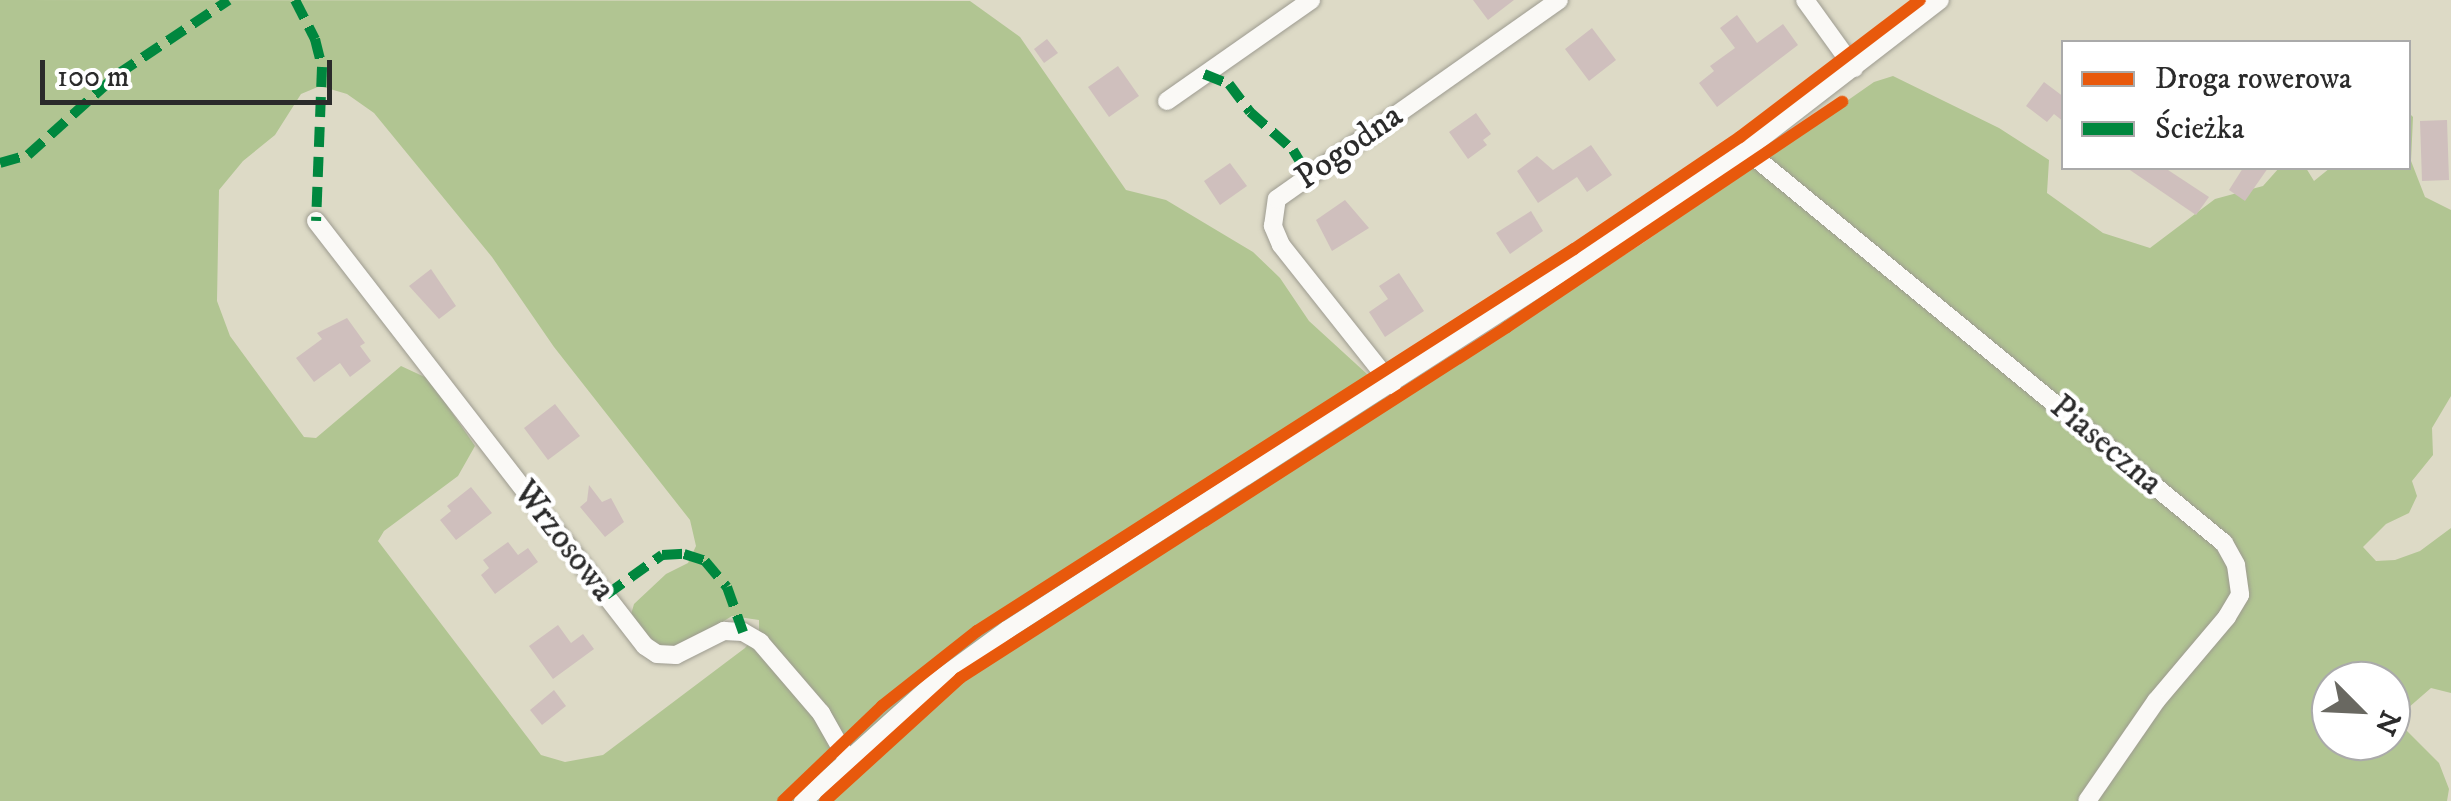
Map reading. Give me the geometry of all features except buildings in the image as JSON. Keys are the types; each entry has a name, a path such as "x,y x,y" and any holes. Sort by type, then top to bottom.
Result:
{"street":[{"path":"1167,102 1311,0"},
{"name":"Pogodna","path":"1392,384 1280,245 1273,226 1277,199 1559,0"},
{"path":"1805,0 1854,68"},
{"path":"803,801 933,684 1007,630 1392,384 1746,150 1940,0"},
{"name":"Piaseczna","path":"1746,150 2210,531 2224,543 2236,565 2240,596 2227,617 2156,702 2086,801"},
{"name":"Wrzosowa","path":"316,221 645,646 657,654 676,655 724,631 743,632 760,642 821,713 847,759"}],"green space":[{"path":"0,0 970,1 1020,37 1126,190 1166,200 1253,252 1280,278 1309,321 1367,374 1389,407 1643,243 1874,82 1893,76 1999,128 2049,160 2047,193 2103,233 2150,248 2215,199 2263,186 2277,170 2307,170 2314,181 2328,170 2411,170 2411,161 2425,197 2451,210 2451,396 2432,428 2433,455 2412,481 2417,496 2409,513 2386,524 2363,547 2376,561 2395,560 2420,551 2451,528 2451,693 2431,688 2411,705 2411,661 2311,661 2311,761 2411,761 2411,735 2439,763 2449,789 2447,801 0,801","holes":["320,86 347,94 374,113 492,257 554,347 690,520 696,546 688,563 666,574 634,604 630,618 641,633 659,646 677,650 732,616 759,620 759,631 745,648 603,755 565,762 541,755 378,541 384,531 458,476 475,446 429,379 401,366 316,438 304,437 230,336 217,301 219,190 243,161 275,135 301,94"]}],"marked path":[{"path":"0,163 28,155 118,74 229,0"},
{"path":"295,0 315,39 322,67 316,221"},
{"path":"1204,74 1229,84 1250,112 1293,150 1308,175"},
{"path":"606,595 662,555 684,554 705,561 727,587 743,632"}],"cycle path":[{"path":"783,801 882,706 977,631 1574,249 1740,137 1920,0"},
{"path":"825,801 960,678 1507,327 1842,102"}]}
